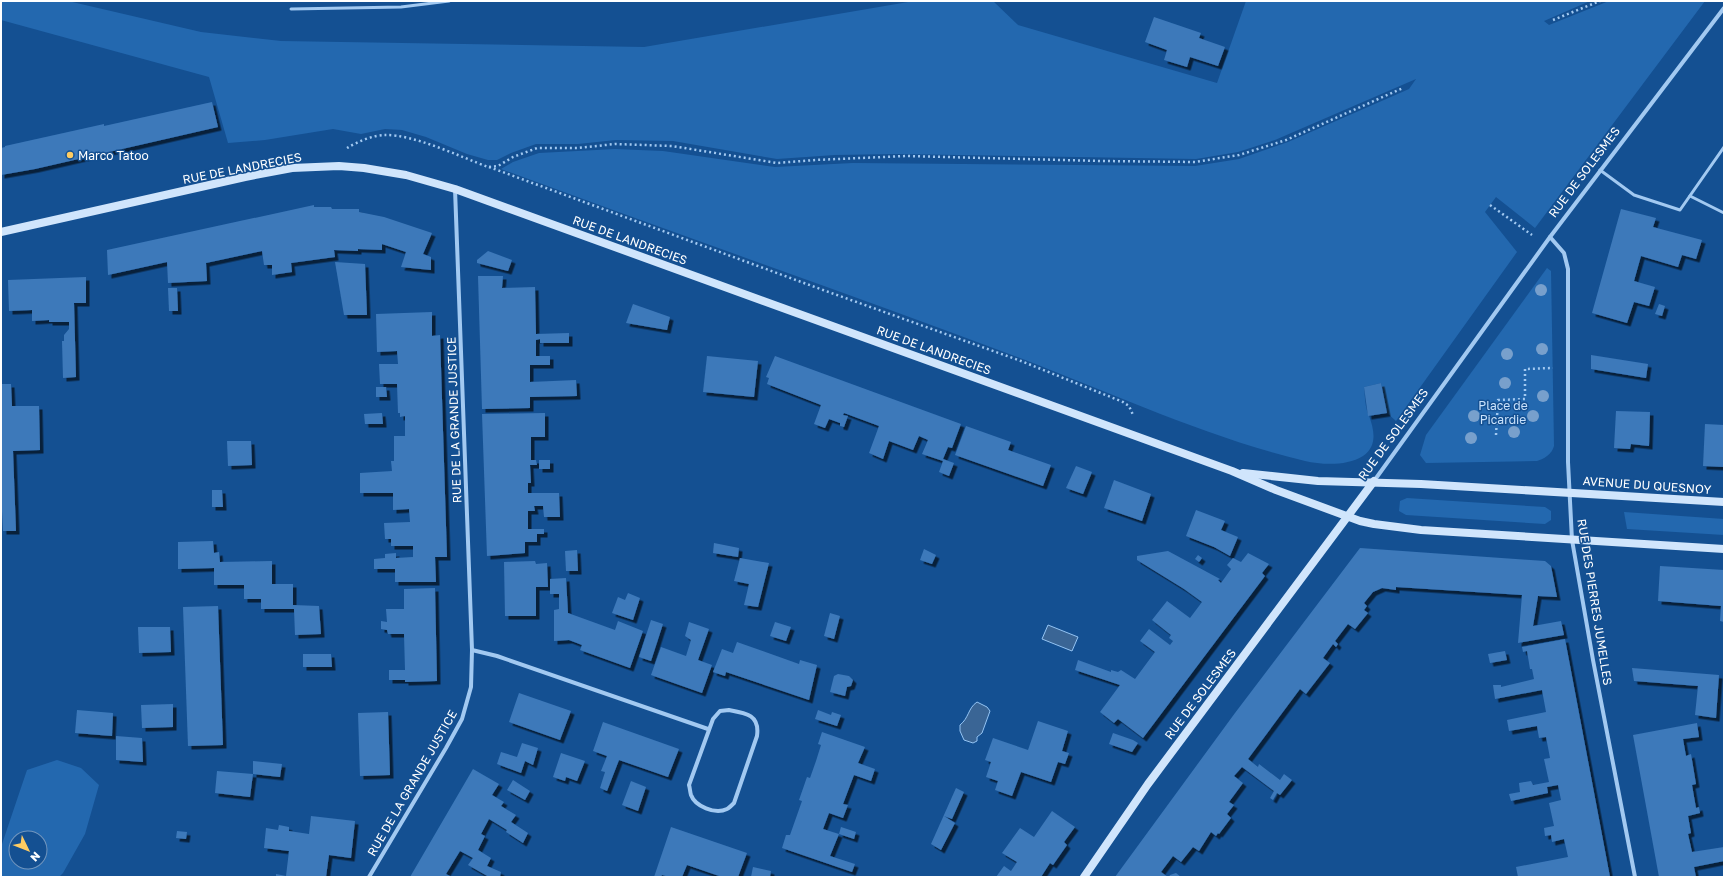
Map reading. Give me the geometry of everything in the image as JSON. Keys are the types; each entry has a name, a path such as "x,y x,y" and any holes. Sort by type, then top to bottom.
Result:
{"main road":[{"name":"RUE DE LANDRECIES","path":"1,232 245,177 292,168 345,166 386,170 455,189 1232,471 1276,490 1347,517"},
{"name":"RUE DE LANDRECIES","path":"1232,471 1318,481 1374,481"},
{"path":"1374,481 1569,492"},
{"name":"RUE DE SOLESMES","path":"1084,877 1152,778 1374,481"},
{"name":"AVENUE DU QUESNOY","path":"1569,492 1724,502"},
{"path":"1347,517 1374,524 1414,529 1724,549"}],"street":[{"name":"RUE DE SOLESMES","path":"1374,481 1600,170 1724,8"},
{"name":"RUE DE LA GRANDE JUSTICE","path":"369,877 462,719 471,687 472,650 455,189"},
{"name":"RUE DES PIERRES JUMELLES","path":"1550,238 1564,253 1568,269 1569,492 1572,540 1634,877"},
{"path":"472,650 497,656 708,729"},
{"path":"729,710 747,715 754,719 758,726 757,736 734,803 726,809 717,811 707,809 691,796 690,785 708,729 713,719 720,711 729,710"}],"lane":[{"path":"291,9 401,7 449,1"},
{"path":"1600,170 1634,195 1680,210 1724,147"},
{"path":"1690,196 1724,213"}],"path":[{"path":"1553,20 1600,1"},
{"path":"487,166 498,166 513,156 538,148 578,148 615,144 672,146 777,163 906,156 1195,162 1239,155 1286,140 1403,88"},
{"path":"319,166 355,143 384,134 401,136 1021,361 1114,398 1128,406 1146,440"},
{"path":"1490,205 1545,245"},
{"path":"1496,435 1498,400 1525,399 1525,369 1554,368"}],"green space":[{"path":"1,1 68,1 201,32 281,41 644,47 914,1 993,1 1018,25 1217,83 1246,1 1590,1 1544,21 1549,25 1609,1 1705,1 1535,228 1496,197 1485,212 1517,252 1396,421 1387,413 1381,383 1364,387 1365,402 1374,437 1371,447 1363,456 1350,462 1327,464 1305,461 1232,440 1161,414 1020,358 501,169 513,162 539,153 615,149 663,151 775,167 853,163 1195,166 1239,159 1288,142 1409,89 1416,79 1275,140 1238,152 1196,159 897,154 835,155 777,159 673,141 616,140 578,144 536,144 497,160 488,160 467,154 426,137 402,130 385,129 361,134 333,129 265,140 228,143 209,77 1,20"},
{"name":"Place de Picardie","path":"1547,268 1551,271 1554,446 1550,454 1537,461 1426,463 1420,455 1426,435"},
{"path":"1407,498 1545,507 1551,511 1551,520 1545,524 1406,515 1399,511 1400,501"},
{"path":"1624,512 1724,519 1724,535 1627,529"},
{"path":"57,760 81,768 99,785 85,834 63,873 59,877 1,877 1,847 27,770"}],"shaded area":[{"path":"1048,625 1078,637 1072,651 1042,639"},
{"path":"977,702 987,707 990,711 982,733 977,737 977,741 973,743 964,740 960,731 960,725 974,704"}],"building":[{"path":"1154,17 1201,33 1199,38 1225,47 1218,66 1190,57 1187,67 1164,60 1167,50 1145,42"},
{"path":"212,102 218,127 35,169 1,175 1,148 5,146"},
{"path":"314,205 314,207 331,207 332,209 359,209 359,212 384,217 432,233 423,254 431,257 431,270 401,267 406,252 382,244 382,250 334,250 335,257 291,263 292,272 272,275 272,265 264,265 262,251 206,263 207,281 168,283 167,262 108,275 107,250"},
{"path":"1621,209 1656,218 1653,227 1702,240 1696,259 1682,255 1678,267 1641,256 1634,281 1655,287 1649,306 1634,302 1627,323 1592,313"},
{"path":"488,251 512,260 508,271 477,263 477,260"},
{"path":"335,262 365,264 367,315 344,315"},
{"path":"478,276 503,276 502,288 535,287 536,334 569,333 569,343 540,343 540,339 536,340 536,356 550,356 550,365 530,365 530,382 576,380 577,396 530,397 530,408 482,409"},
{"path":"86,277 86,303 74,303 76,377 63,378 62,341 64,341 64,335 69,329 69,322 49,322 49,320 32,321 32,310 9,311 8,280"},
{"path":"168,288 177,288 178,311 169,311"},
{"path":"633,304 670,317 667,330 626,323"},
{"path":"1659,304 1665,306 1662,316 1655,314"},
{"path":"432,312 432,336 440,335 447,557 435,557 436,582 395,582 395,569 374,569 374,559 385,558 385,554 396,553 396,558 413,557 413,546 391,546 391,539 385,539 384,523 410,522 409,509 393,510 393,493 360,493 360,473 392,471 391,461 394,461 394,436 405,436 405,416 400,417 400,413 398,413 397,384 380,384 379,364 398,364 397,351 377,352 376,314"},
{"path":"1591,355 1648,364 1646,378 1591,369"},
{"path":"707,356 758,361 754,397 703,392"},
{"path":"775,356 961,424 952,448 948,447 943,459 954,463 949,476 939,472 943,461 922,454 928,440 919,436 913,450 889,441 883,459 869,453 879,426 844,413 843,415 848,416 844,427 840,426 840,423 829,419 825,428 814,424 821,405 767,384 769,378 766,377"},
{"path":"1381,383 1387,413 1368,416 1364,387"},
{"path":"1,384 11,384 12,406 39,406 40,450 13,451 16,531 3,531 1,491"},
{"path":"376,387 386,387 387,397 376,397"},
{"path":"1616,411 1650,412 1649,446 1631,444 1630,449 1614,448"},
{"path":"382,413 383,424 365,424 364,414"},
{"path":"545,413 545,437 531,437 531,460 536,460 537,465 530,465 531,483 528,483 528,493 559,493 560,517 544,517 543,506 534,506 535,511 528,511 528,529 544,529 544,534 537,534 537,542 525,542 525,553 487,556 482,414"},
{"path":"1705,424 1724,425 1724,467 1703,466"},
{"path":"966,426 1011,442 1008,450 1051,465 1043,486 955,455"},
{"path":"227,441 251,441 252,465 228,466"},
{"path":"539,460 550,460 550,469 539,469"},
{"path":"1076,466 1092,472 1083,494 1066,488"},
{"path":"1114,480 1151,494 1142,521 1104,508"},
{"path":"212,490 222,490 223,507 212,507"},
{"path":"1196,510 1225,521 1221,530 1238,537 1230,556 1214,547 1186,536"},
{"path":"213,541 214,553 219,552 220,562 272,561 272,584 293,584 293,605 319,606 321,634 295,635 294,609 261,609 261,599 244,599 244,585 214,585 214,568 178,569 178,542"},
{"path":"714,543 739,548 738,557 713,553"},
{"path":"1360,548 1545,561 1551,566 1557,597 1538,596 1533,626 1561,621 1564,635 1518,643 1522,595 1396,587 1396,590 1382,588 1373,592 1364,603 1367,606 1364,610 1368,613 1355,629 1348,624 1335,641 1338,644 1336,647 1333,644 1323,658 1330,663 1306,694 1300,689 1248,759 1258,767 1259,764 1280,780 1284,774 1292,780 1280,795 1277,793 1273,800 1270,798 1274,791 1242,767 1234,776 1243,783 1229,802 1234,805 1227,814 1231,818 1219,834 1218,833 1216,836 1211,832 1199,851 1193,847 1181,862 1173,856 1161,872 1168,877 1115,877 1235,713"},
{"path":"924,549 936,555 932,564 920,560"},
{"path":"577,550 578,571 566,571 565,551"},
{"path":"1168,551 1220,579 1218,580 1221,583 1231,569 1227,565 1233,558 1241,562 1248,553 1269,564 1262,573 1265,576 1143,738 1118,719 1114,723 1100,712 1120,685 1075,670 1078,660 1111,672 1111,670 1118,672 1121,670 1135,679 1155,652 1140,641 1149,629 1170,645 1173,641 1169,638 1171,635 1152,620 1167,601 1190,618 1202,602 1137,560 1137,556"},
{"path":"1198,555 1202,558 1199,562 1195,559"},
{"path":"740,558 769,563 758,607 744,605 749,584 734,581"},
{"path":"535,561 536,564 547,563 548,587 536,587 536,616 505,616 504,562"},
{"path":"1660,566 1724,570 1724,622 1720,621 1721,606 1658,601"},
{"path":"566,578 568,613 615,630 618,621 643,631 630,668 580,650 582,645 569,640 554,641 554,610 559,609 559,594 550,594 550,579"},
{"path":"435,588 437,681 405,682 405,680 389,680 389,670 405,670 404,634 388,634 387,630 381,629 381,621 387,622 386,609 404,609 404,589"},
{"path":"628,593 640,598 633,620 612,613 618,597 625,600"},
{"path":"218,606 223,745 188,746 183,607"},
{"path":"830,613 840,616 834,639 824,636"},
{"path":"651,620 663,624 651,661 639,657"},
{"path":"689,622 709,629 698,660 712,665 702,693 651,675 661,647 686,656 691,640 685,636"},
{"path":"775,622 791,627 786,641 770,636"},
{"path":"138,627 170,627 171,652 139,653"},
{"path":"1565,639 1610,877 1518,877 1516,867 1568,857 1564,839 1552,842 1551,835 1545,836 1544,828 1554,826 1549,803 1561,800 1558,785 1547,787 1548,793 1511,801 1509,794 1520,792 1519,783 1531,781 1533,785 1549,782 1544,759 1550,758 1546,737 1539,738 1537,726 1509,731 1507,720 1546,712 1542,690 1495,699 1493,685 1501,685 1501,687 1534,679 1532,669 1530,669 1527,651 1523,652 1522,647"},
{"path":"737,642 799,664 800,660 817,665 809,700 726,672 725,676 713,672 722,649 733,653"},
{"path":"1505,651 1507,660 1490,663 1488,654"},
{"path":"303,654 331,654 332,667 303,667"},
{"path":"1632,668 1719,675 1716,718 1695,715 1698,686 1634,681"},
{"path":"838,674 849,676 853,680 851,686 847,687 845,696 830,692 834,676"},
{"path":"519,693 571,711 560,740 509,722"},
{"path":"173,704 173,727 142,728 141,705"},
{"path":"77,710 113,713 112,736 75,733"},
{"path":"818,710 831,715 832,712 841,715 837,726 815,719"},
{"path":"388,712 390,775 360,776 358,713"},
{"path":"1038,721 1068,731 1062,751 1069,753 1065,764 1058,762 1051,782 1021,772 1012,796 995,790 998,781 986,777 991,762 985,760 993,738 1028,750"},
{"path":"603,722 679,749 668,777 619,760 607,791 600,788 605,772 601,771 607,756 593,751"},
{"path":"1697,723 1699,737 1683,739 1686,756 1691,754 1696,784 1692,785 1696,808 1699,807 1700,813 1688,816 1691,833 1688,834 1692,852 1724,847 1724,861 1694,867 1696,877 1659,877 1633,735"},
{"path":"822,732 865,747 858,763 875,769 871,781 854,775 843,804 848,805 843,818 829,813 823,829 839,834 830,856 855,864 852,872 782,848 786,835 790,835 802,801 799,800 807,777 810,778 816,761 821,745 818,744"},
{"path":"1113,733 1138,743 1132,752 1109,744"},
{"path":"116,736 142,738 143,762 116,760"},
{"path":"522,743 538,748 533,765 525,761 521,773 497,764 501,752 517,757"},
{"path":"561,753 585,761 577,781 566,777 565,781 553,777"},
{"path":"253,761 282,764 280,777 253,774"},
{"path":"473,769 499,784 492,795 504,802 501,806 516,815 511,822 528,833 523,843 506,832 507,830 489,819 481,834 485,836 478,850 491,858 487,866 501,872 500,877 489,877 468,865 473,858 460,851 446,874 452,877 410,877"},
{"path":"217,771 253,774 250,797 215,793"},
{"path":"513,780 530,791 525,800 507,790"},
{"path":"631,781 646,787 638,811 622,805"},
{"path":"956,788 964,792 952,819 944,816 955,823 941,850 931,844"},
{"path":"1052,811 1075,827 1064,842 1067,845 1053,865 1050,863 1041,877 996,877 1004,866 1011,871 1017,862 1002,853 1020,828 1034,837"},
{"path":"311,816 355,821 351,858 329,855 326,877 276,877 276,874 286,876 289,851 264,848 266,828 278,830 279,825 289,827 289,831 309,834"},
{"path":"671,827 747,853 738,877 722,877 687,865 682,877 669,877 662,875 661,877 654,877"},
{"path":"841,827 856,832 854,839 839,834"},
{"path":"177,831 187,832 186,839 176,838"},
{"path":"753,867 771,871 770,877 751,877"},
{"path":"1176,873 1181,877 1169,877 1170,875"}],"place":[{"name":"Marco Tatoo","path":"70,155"}]}
